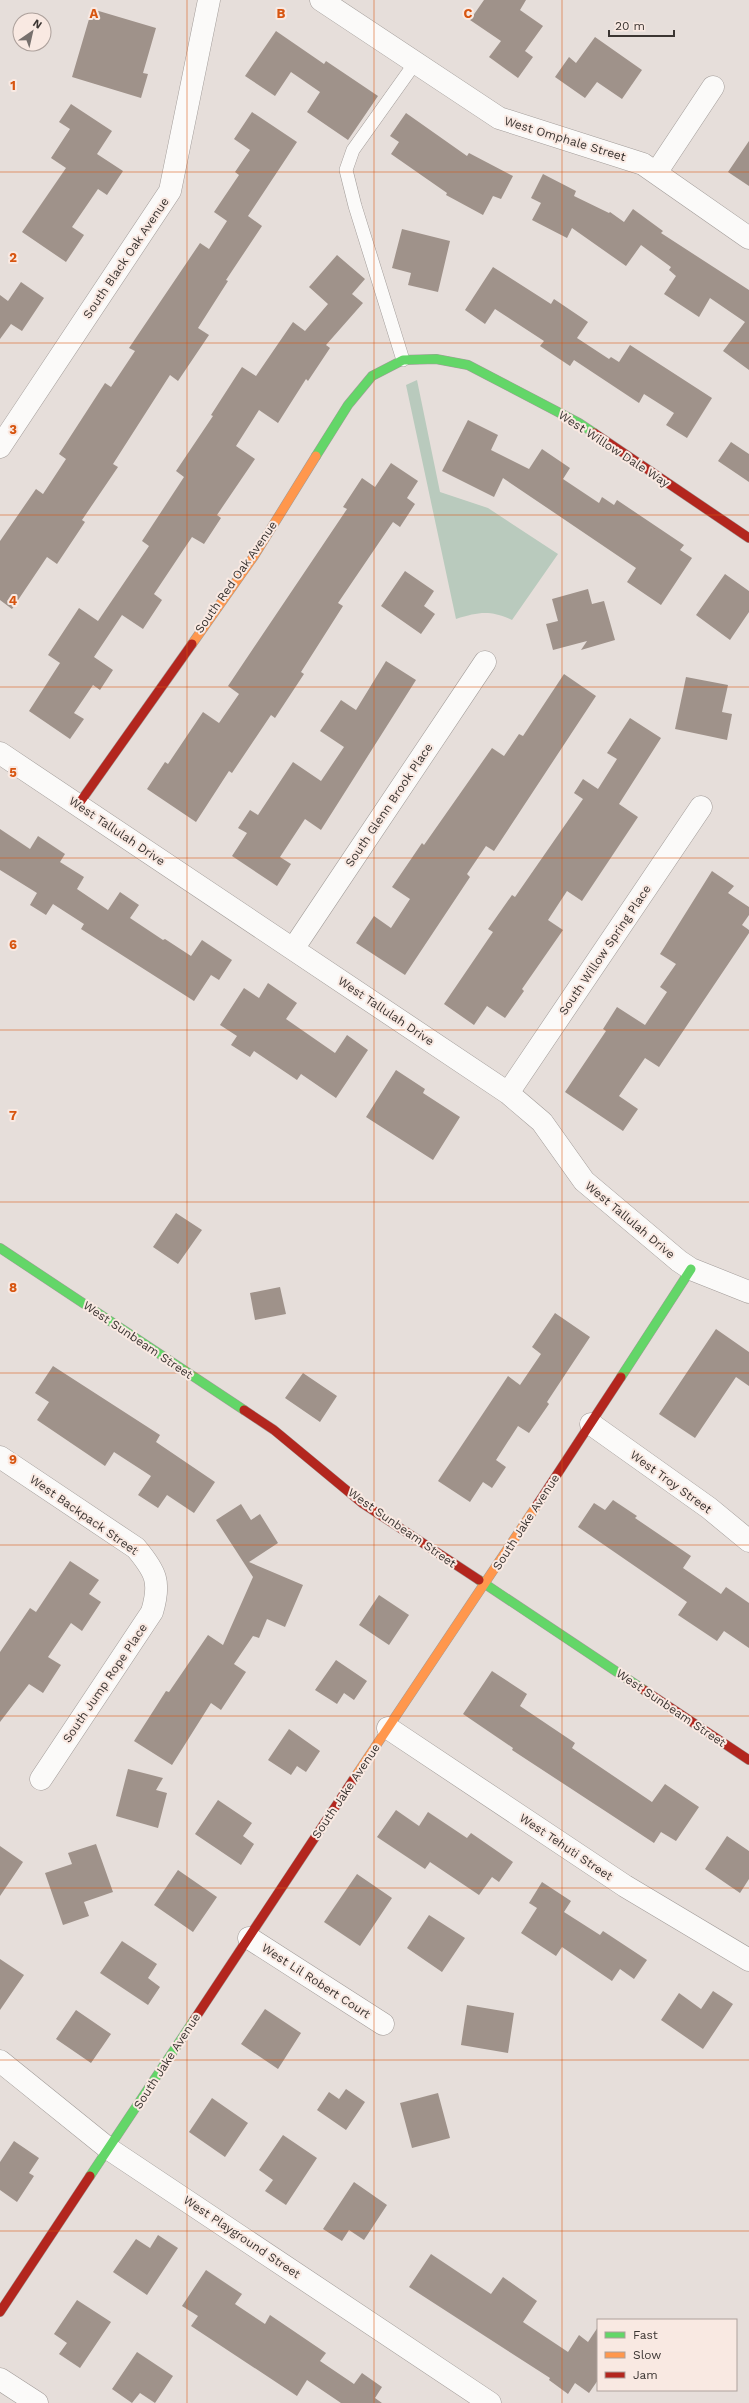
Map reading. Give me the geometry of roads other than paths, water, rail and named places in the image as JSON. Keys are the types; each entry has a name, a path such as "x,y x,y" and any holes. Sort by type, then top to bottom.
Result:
{"street":[{"name":"South Black Oak Avenue","path":"0,447 170,191 209,0"},
{"name":"West Omphale Street","path":"321,0 499,118 629,158 656,173 749,238"},
{"path":"656,173 713,87"},
{"name":"West Willow Dale Way","path":"403,360 436,359 468,365 578,423 749,538"},
{"name":"South Red Oak Avenue","path":"78,805 254,556 348,405 372,376 403,360"},
{"name":"South Glenn Brook Place","path":"293,949 484,662"},
{"name":"West Tallulah Drive","path":"0,753 508,1093 542,1122 584,1181 692,1270 749,1292"},
{"name":"South Willow Spring Place","path":"508,1093 701,807"},
{"name":"West Sunbeam Street","path":"0,1248 274,1430 362,1503 749,1760"},
{"name":"South Jake Avenue","path":"0,2312 388,1728 485,1585 692,1270"},
{"name":"West Troy Street","path":"591,1424 709,1508 749,1541"},
{"name":"West Backpack Street","path":"0,1457 136,1548 151,1565 157,1581"},
{"name":"South Jump Rope Place","path":"41,1779 152,1612 156,1598 157,1581"},
{"name":"West Tehuti Street","path":"388,1728 625,1886 749,1960"},
{"name":"West Lil Robert Court","path":"249,1938 383,2024"},
{"name":"West Playground Street","path":"0,2061 109,2149 490,2403"},
{"path":"0,2379 37,2403"}],"lane":[{"path":"403,360 355,206 346,170 353,150 415,63"}]}
